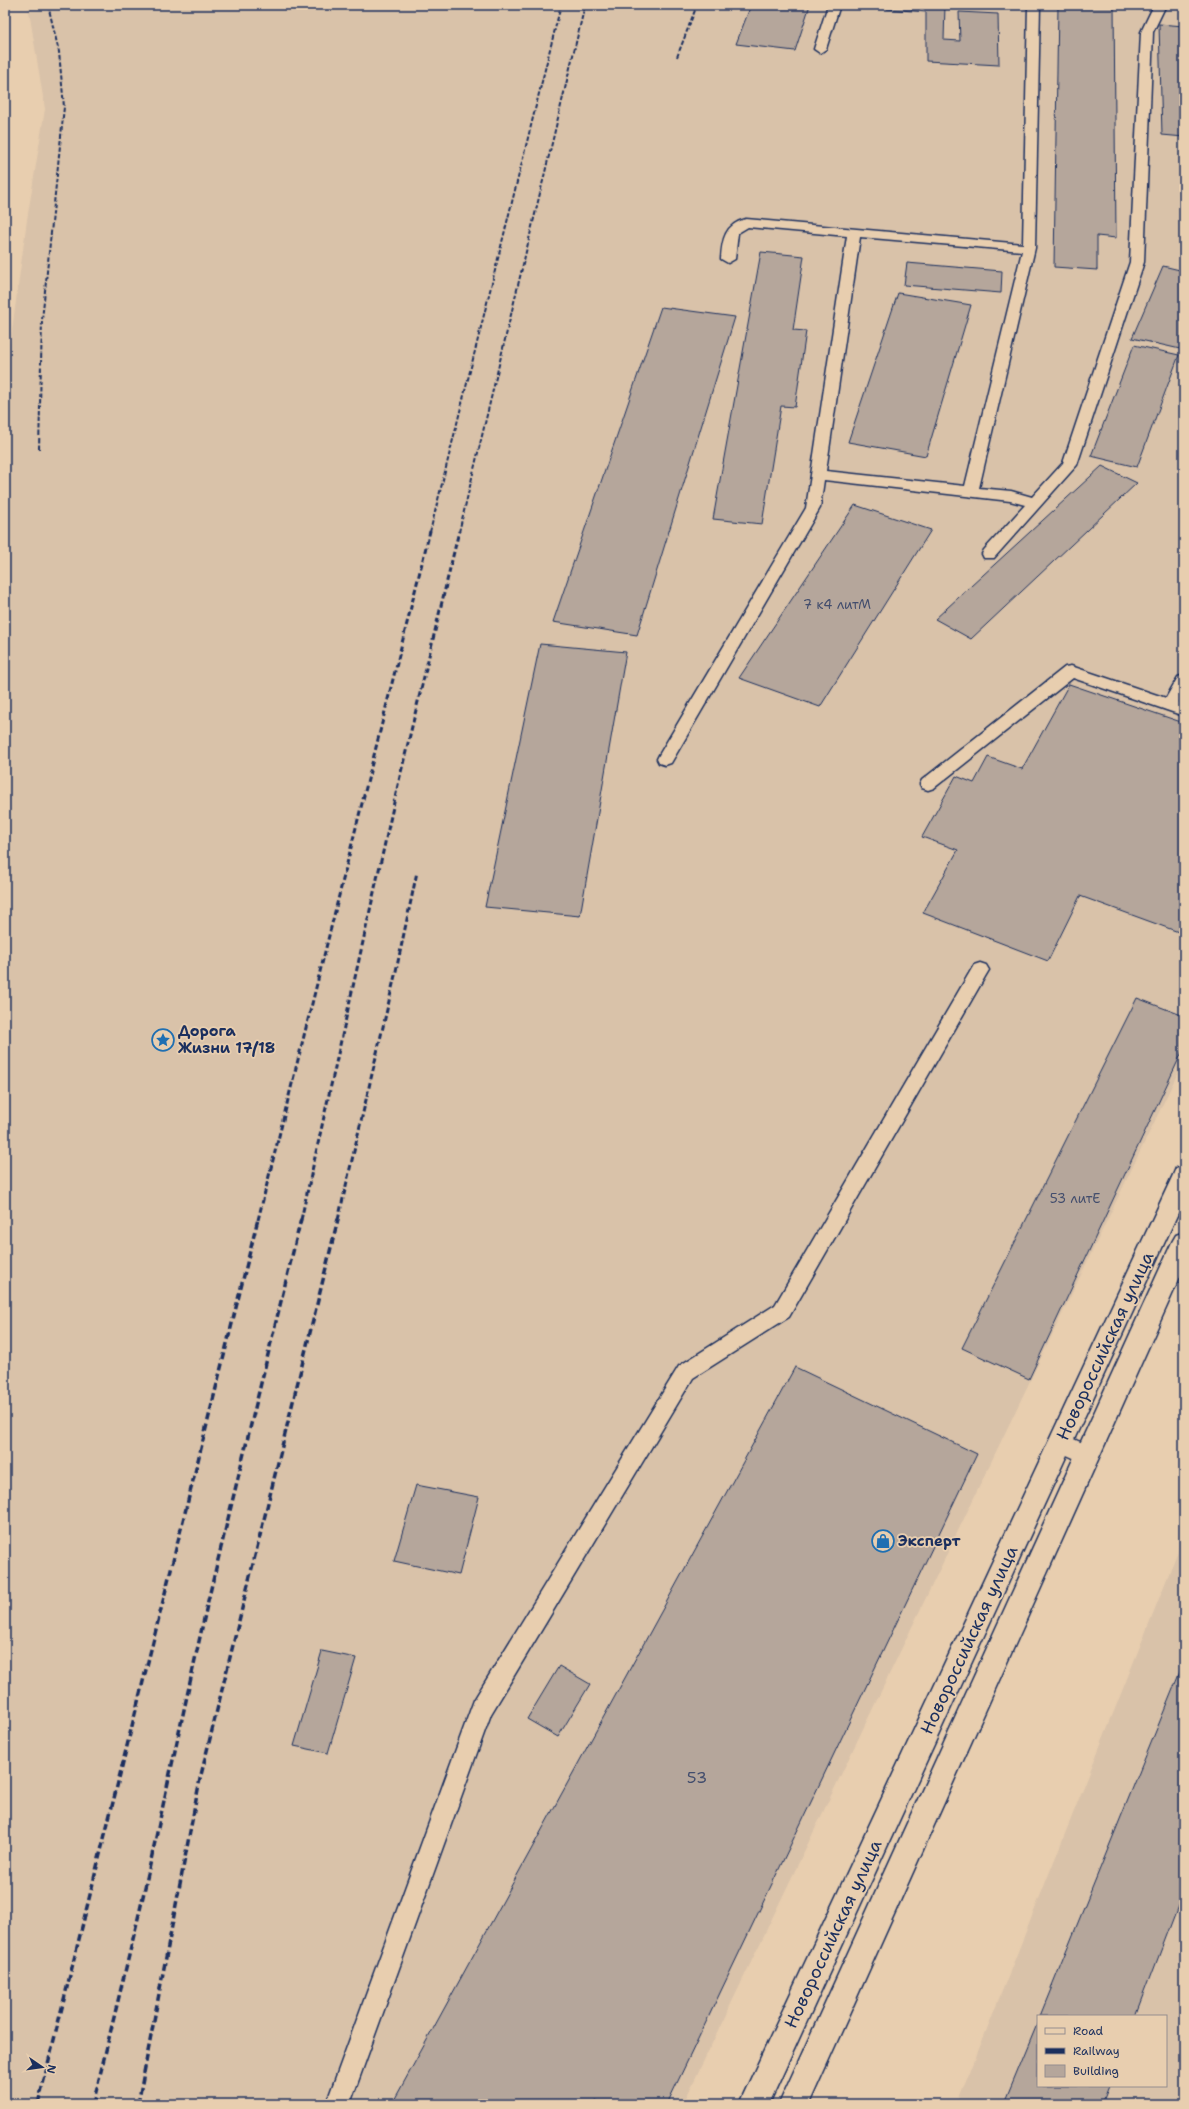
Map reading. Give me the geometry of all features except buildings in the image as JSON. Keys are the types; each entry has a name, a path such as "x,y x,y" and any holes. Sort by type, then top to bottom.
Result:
{"main road":[{"name":"Новороссийская улица","path":"754,2104 1184,1175"},
{"name":"Новороссийская улица","path":"794,2104 1184,1242"}],"lane":[{"path":"820,48 834,5"},
{"path":"971,492 1029,248 1034,5"},
{"path":"989,554 1070,465 1137,262 1147,32 1160,5"},
{"path":"728,259 729,238 738,226 746,224 1029,248"},
{"path":"665,759 813,508 854,233"},
{"path":"818,476 1011,496 1036,503"},
{"path":"928,784 1071,671 1177,707 1184,681"},
{"path":"338,2104 482,1708 686,1372 782,1311 980,970"},
{"path":"1060,1442 1087,1455"}],"shaded area":[{"path":"28,5 1184,5 1184,1060 683,2104 5,2104 5,382 27,220 45,109"},
{"path":"1184,1536 1184,2104 957,2104"}],"railway":[{"path":"39,449 42,320 64,107 59,52 48,5"},
{"path":"430,532 561,5"},
{"path":"459,532 585,5"},
{"path":"677,57 697,5"},
{"path":"258,1220 430,531"},
{"path":"301,1220 397,789 459,531"},
{"path":"338,1220 396,971 417,872"},
{"path":"38,2104 258,1219"},
{"path":"93,2104 140,1910 207,1605 301,1219"},
{"path":"138,2104 200,1779 338,1219"}],"place":[{"name":"Дорога Жизни 17/18","path":"163,1040"},
{"name":"Эксперт","path":"883,1541"}]}
